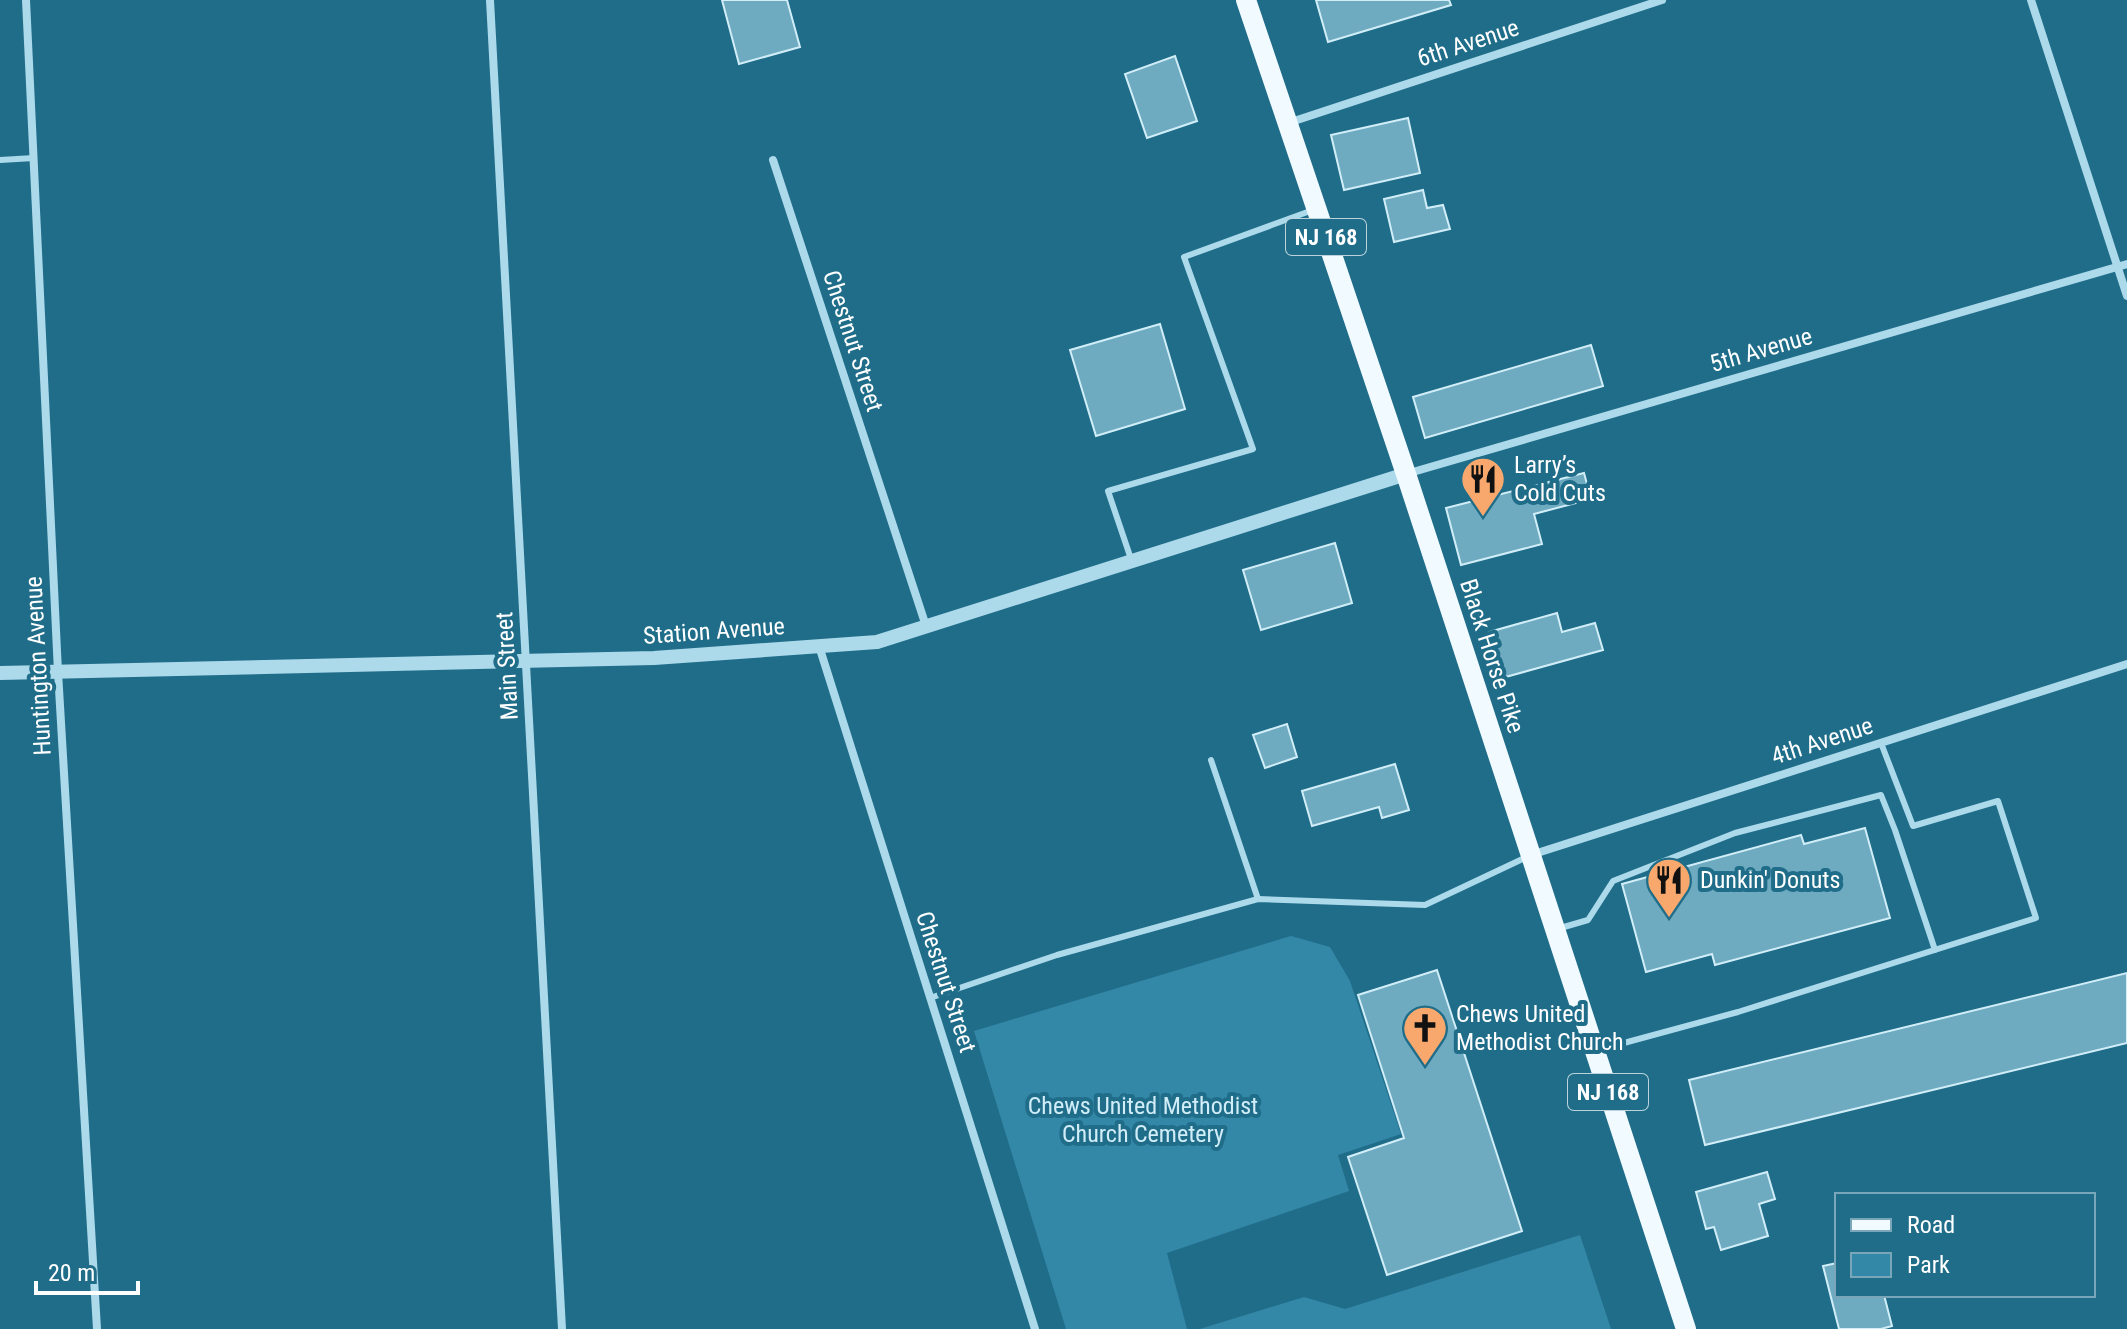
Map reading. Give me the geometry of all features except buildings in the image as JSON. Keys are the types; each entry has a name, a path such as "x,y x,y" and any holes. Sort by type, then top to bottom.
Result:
{"main road":[{"name":"Black Horse Pike","path":"1246,0 1406,474 1686,1329"}],"street":[{"name":"Huntington Avenue","path":"26,0 58,672 97,1329"},
{"name":"Main Street","path":"490,0 562,1329"},
{"name":"6th Avenue","path":"1288,124 1662,0"},
{"path":"2031,0 2127,296"},
{"name":"Chestnut Street","path":"773,160 926,626"},
{"name":"5th Avenue","path":"1406,474 2127,264"},
{"name":"Station Avenue","path":"0,673 654,658 877,642 1406,474"},
{"name":"Chestnut Street","path":"819,646 1035,1329"},
{"name":"4th Avenue","path":"1530,855 2127,664"}],"lane":[{"path":"0,160 34,158"},
{"path":"1132,561 1108,491 1253,449 1184,257 1317,209"},
{"path":"1881,743 1913,826"},
{"path":"1211,760 1258,899"},
{"path":"1555,929 1588,920 1613,881 1735,833 1881,795 1935,950"},
{"path":"1594,1051 1738,1012 2036,918 1998,801 1895,830"},
{"path":"930,998 1057,955 1258,899 1425,905 1530,855"}],"green space":[{"name":"Chews United Methodist Church Cemetery","path":"1291,936 1330,947 1350,981 1401,1134 1338,1155 1349,1191 1167,1253 1187,1329 1066,1329 974,1031"},
{"path":"1580,1235 1611,1329 1200,1329 1304,1297 1345,1309"}],"place":[{"name":"Larry’s Cold Cuts","path":"1483,518"},
{"name":"Dunkin' Donuts","path":"1669,919"},
{"name":"Chews United Methodist Church","path":"1425,1067"}]}
